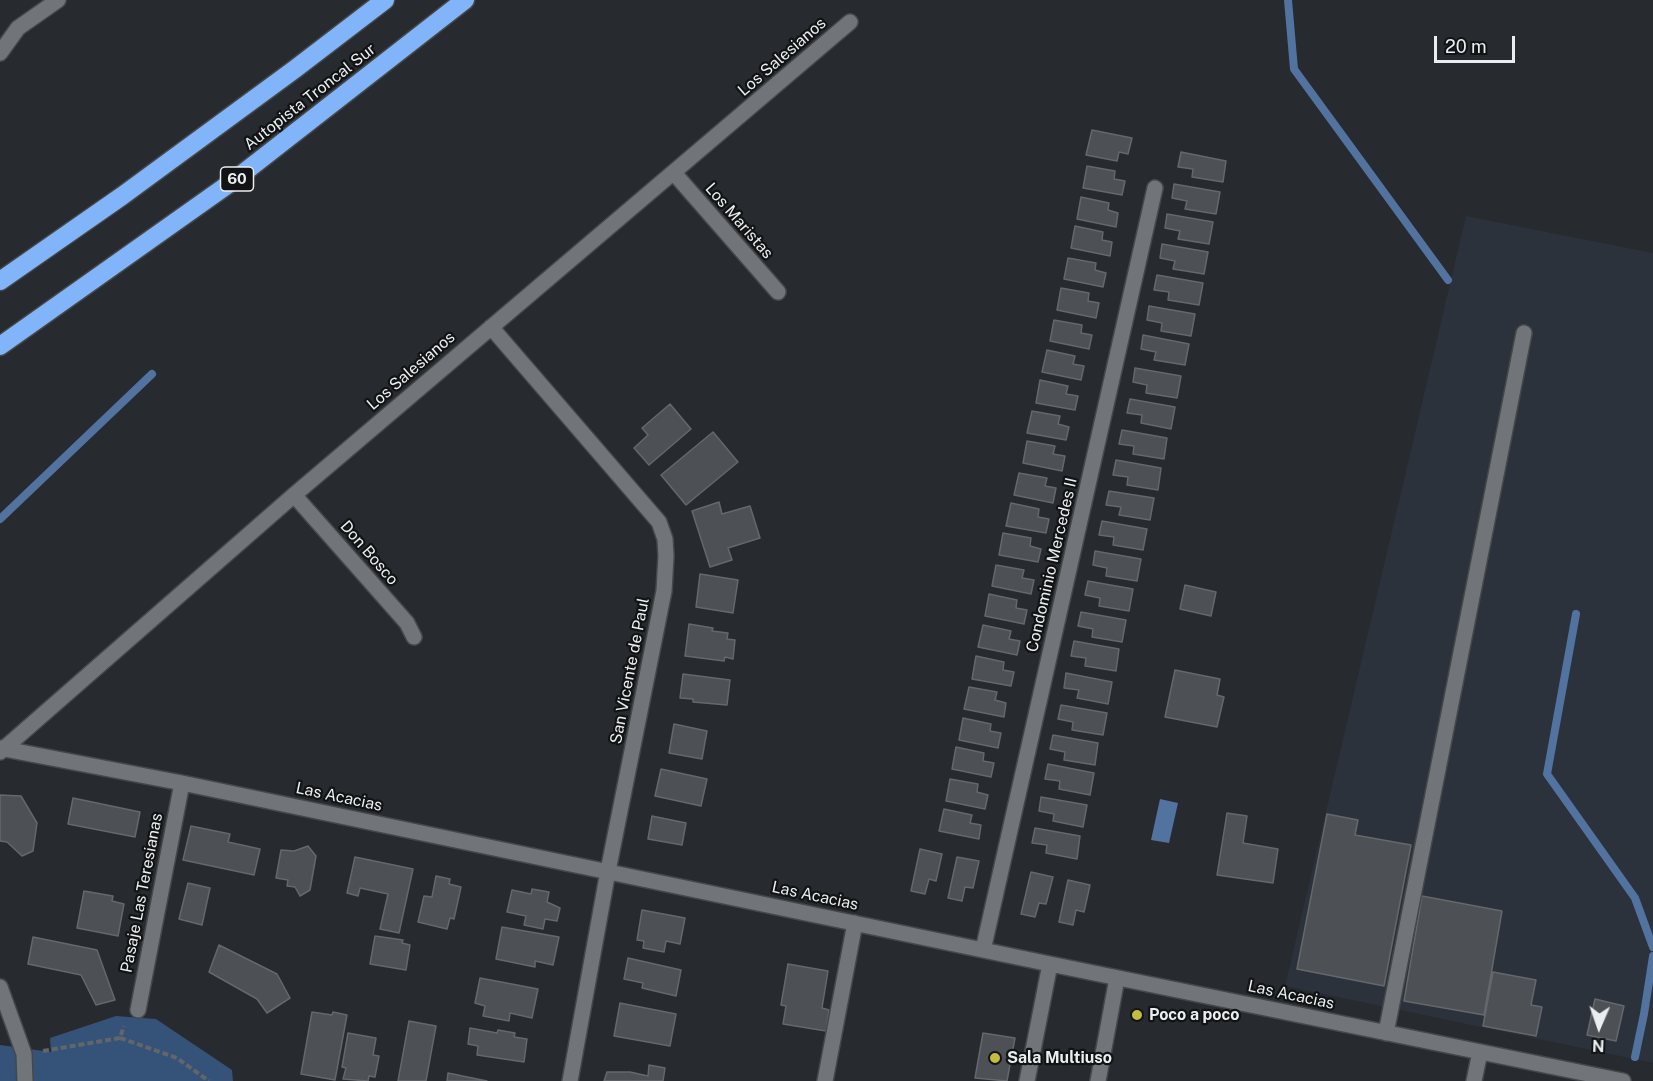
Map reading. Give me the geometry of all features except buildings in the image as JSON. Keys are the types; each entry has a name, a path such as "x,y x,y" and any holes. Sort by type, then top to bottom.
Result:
{"highway":[{"name":"Autopista Troncal Sur","path":"0,281 266,91 385,0"},
{"name":"Autopista Troncal Sur","path":"0,346 233,181 465,0"}],"street":[{"path":"0,54 18,28 58,0"},
{"name":"Los Salesianos","path":"1,749 294,495 850,22"},
{"name":"Los Maristas","path":"674,173 778,292"},
{"name":"Condominio Mercedes II","path":"983,950 1155,188"},
{"name":"San Vicente de Paul","path":"491,327 659,522 665,539 664,591 608,871 570,1081"},
{"path":"1386,1033 1524,333"},
{"name":"Don Bosco","path":"294,495 407,623 414,637"},
{"name":"Las Acacias","path":"1,749 182,783 1623,1081"},
{"name":"Pasaje Las Teresianas","path":"138,1010 182,783"},
{"path":"825,1081 855,923"},
{"path":"1027,1081 1050,964"},
{"path":"1098,1081 1117,978"},
{"path":"0,987 24,1054 25,1081"},
{"path":"1474,1081 1480,1052"}],"path":[{"path":"120,1038 126,1016 138,1010"},
{"path":"24,1054 120,1038 177,1058 209,1081"}],"shaded area":[{"path":"1466,216 1653,253 1653,1063 1285,986"},
{"path":"1160,799 1178,803 1169,843 1151,840"},
{"path":"116,1016 156,1019 232,1070 233,1081 0,1081 0,1045 51,1052 50,1038"}],"waterway":[{"path":"1288,0 1294,69 1448,280"},
{"path":"0,519 152,374"},
{"path":"1576,614 1547,774 1635,898 1653,947"},
{"path":"1635,1057 1653,956"}],"place":[{"name":"Poco a poco","path":"1137,1015"},
{"name":"Sala Multiuso","path":"995,1058"}]}
